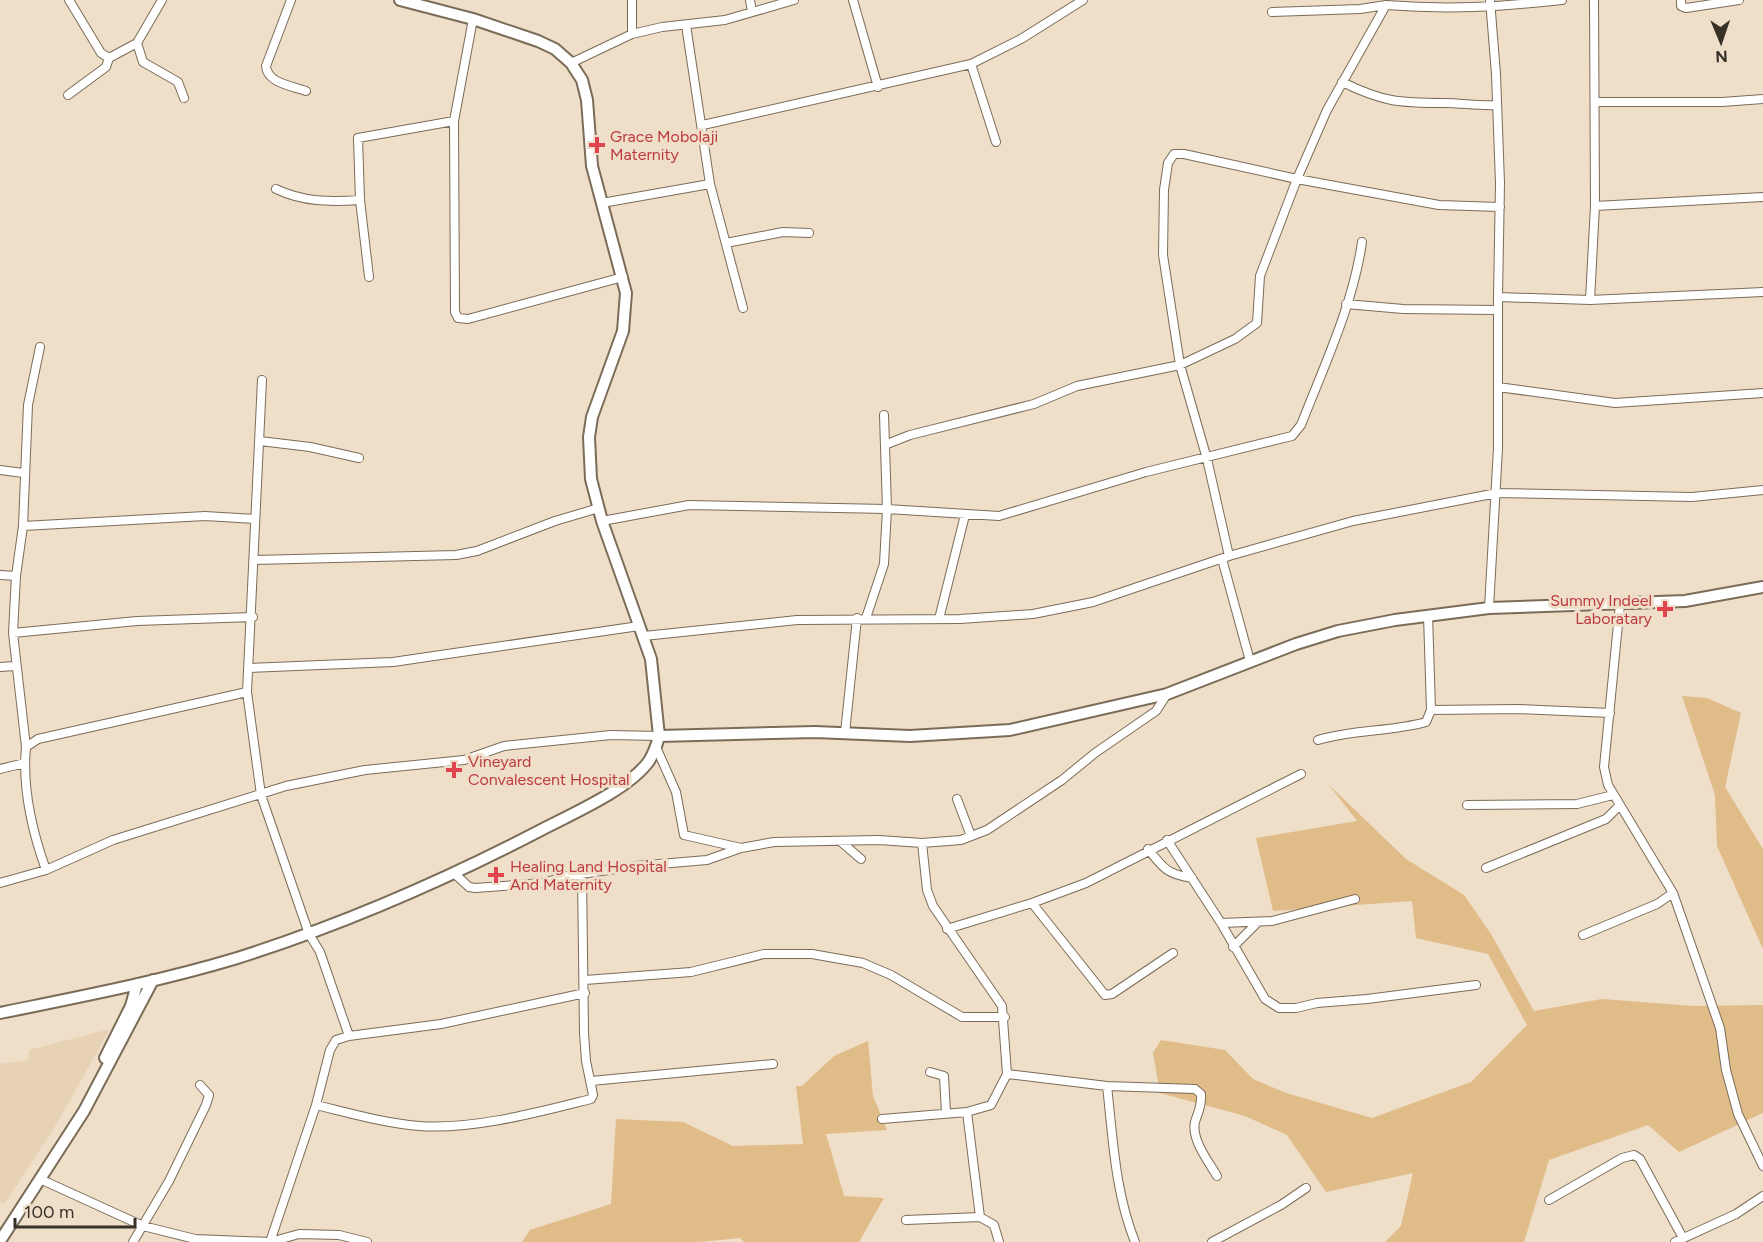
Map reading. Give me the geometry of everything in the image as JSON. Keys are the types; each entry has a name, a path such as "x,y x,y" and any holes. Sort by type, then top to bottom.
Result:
{"street":[{"path":"69,0 101,53 109,58"},
{"path":"68,95 106,67 109,58 137,43 162,0"},
{"path":"291,0 266,66 266,72 270,78 306,91"},
{"path":"0,1012 114,990 232,959 309,934 456,875 623,784 650,760 656,747 659,736 654,675 602,521 589,459 592,417 623,331 626,313 623,277 592,166 587,100 582,80 571,63 555,49 538,40 415,1 400,0"},
{"path":"632,0 632,34"},
{"path":"750,0 752,12"},
{"path":"571,63 632,34 662,27 725,20 794,0"},
{"path":"853,0 878,87"},
{"path":"703,125 971,64 1021,39 1083,0"},
{"path":"1272,12 1360,9 1386,5 1448,10 1490,4 1562,0"},
{"path":"1590,300 1595,206 1594,0"},
{"path":"1681,0 1682,6 1686,8 1739,0"},
{"path":"1489,608 1497,493 1500,207 1495,105 1496,74 1490,4"},
{"path":"887,444 910,435 1035,404 1077,386 1180,365 1235,339 1257,323 1260,276 1297,179 1342,82 1386,5"},
{"path":"473,19 454,122 455,312 458,318 468,319 623,277"},
{"path":"686,25 703,125 710,184 743,308"},
{"path":"137,43 143,62 178,82 184,98"},
{"path":"971,64 996,142"},
{"path":"1342,82 1372,97 1383,99 1429,105 1495,105"},
{"path":"1595,102 1722,102 1763,99"},
{"path":"369,277 360,200 358,138 454,122"},
{"path":"1251,661 1225,557 1207,459 1180,365 1162,244 1168,163 1174,154 1184,154 1297,179 1439,205 1500,207"},
{"path":"602,203 710,184"},
{"path":"276,189 289,196 323,202 360,200"},
{"path":"1595,206 1763,197"},
{"path":"726,243 783,232 809,233"},
{"path":"602,521 689,505 887,509 999,516 1146,472 1279,440 1297,432 1346,304 1362,242"},
{"path":"1498,297 1590,300 1763,292"},
{"path":"1346,304 1403,309 1498,310"},
{"path":"40,347 28,405 23,473 23,526 16,576 13,633 26,747 29,817 46,870"},
{"path":"262,380 253,617 247,692 261,795 309,934 320,952 349,1036"},
{"path":"1498,387 1615,403 1763,393"},
{"path":"866,618 884,564 887,444 884,415"},
{"path":"260,441 310,447 359,458"},
{"path":"0,470 23,473"},
{"path":"249,668 393,662 641,631 797,620 939,619 1033,614 1067,608 1225,557 1353,521 1497,493 1692,497 1763,490"},
{"path":"254,560 456,555 477,551 555,521 599,508"},
{"path":"939,619 965,515"},
{"path":"23,526 205,516 255,519"},
{"path":"0,574 16,576"},
{"path":"0,883 46,870 113,840 286,786 365,770 464,760 504,746 611,735 845,733 910,736 1010,730 1167,694 1251,661 1338,631 1428,615 1489,608 1620,604 1718,597 1763,587"},
{"path":"1620,604 1604,767 1608,784 1618,806 1673,893 1720,1028 1738,1114 1763,1166"},
{"path":"1318,740 1344,732 1368,733 1426,722 1431,710 1428,615"},
{"path":"13,633 137,621 253,617"},
{"path":"845,733 857,618"},
{"path":"0,667 15,666"},
{"path":"26,747 48,737 247,692"},
{"path":"456,875 469,887 475,888 543,883 582,874 707,860 741,848 784,842 945,843 987,830 1062,780 1095,753 1156,711 1167,694"},
{"path":"1431,710 1518,709 1610,713"},
{"path":"656,747 669,771 676,792 684,835 741,848"},
{"path":"0,769 25,763"},
{"path":"947,929 1032,903 1086,883 1148,849 1301,774"},
{"path":"1467,805 1577,804 1614,795"},
{"path":"957,799 971,836"},
{"path":"1486,868 1606,819 1618,806"},
{"path":"1167,840 1221,923 1266,999 1279,1008 1287,1009 1317,1002 1360,1000 1476,985"},
{"path":"840,841 861,859"},
{"path":"882,1119 967,1112 991,1105 1007,1074 1005,1017 998,996 947,929 933,906 927,890 922,843"},
{"path":"1148,849 1172,874 1192,878"},
{"path":"316,1105 391,1122 420,1126 456,1125 591,1099 591,1081 584,1033 582,874"},
{"path":"1583,935 1658,904 1673,893"},
{"path":"1221,923 1257,923 1355,899"},
{"path":"1032,903 1105,994 1112,994 1173,953"},
{"path":"1233,946 1257,923"},
{"path":"585,980 691,972 764,954 813,954 863,963 891,975 962,1017 1005,1017"},
{"path":"0,1241 84,1111 153,980"},
{"path":"0,1228 79,1104 131,1006 137,984"},
{"path":"114,990 131,1006"},
{"path":"270,1242 316,1105 330,1050 336,1040 349,1036 441,1024 585,993"},
{"path":"591,1081 773,1064"},
{"path":"930,1072 944,1076 946,1113"},
{"path":"1007,1074 1107,1086 1189,1088 1200,1094 1202,1103 1195,1123 1195,1131 1198,1142 1217,1176"},
{"path":"133,1242 169,1181 206,1106 209,1095 200,1086"},
{"path":"1107,1086 1118,1187 1124,1216 1135,1242"},
{"path":"967,1112 980,1217"},
{"path":"1550,1200 1622,1158 1634,1155 1640,1159 1683,1238"},
{"path":"40,1179 143,1226 195,1239 270,1242 309,1234 339,1235 367,1242"},
{"path":"1212,1242 1281,1205 1306,1188"},
{"path":"1675,1242 1736,1214 1763,1196"},
{"path":"906,1220 980,1217 994,1225 999,1242"}],"shaded area":[{"path":"1682,696 1707,698 1741,713 1725,787 1763,849 1763,949 1717,846 1715,795"},
{"path":"1329,785 1406,859 1464,895 1491,934 1534,1011 1602,999 1693,1006 1763,1005 1763,1113 1679,1152 1648,1125 1549,1160 1524,1242 1385,1242 1401,1226 1413,1173 1326,1192 1287,1135 1245,1116 1160,1093 1153,1053 1161,1040 1225,1050 1253,1079 1286,1093 1372,1118 1471,1082 1527,1025 1488,954 1416,938 1412,901 1273,911 1256,838 1357,821"},
{"path":"110,1029 54,1128 5,1203 0,1202 0,1064 28,1060 29,1050"},
{"path":"868,1041 873,1096 887,1130 826,1134 844,1196 884,1198 859,1242 744,1242 740,1238 699,1242 522,1242 530,1230 611,1204 616,1119 683,1122 733,1146 803,1144 796,1086 802,1086 834,1056"}],"place":[{"name":"Grace Mobolaji Maternity","path":"597,145"},
{"name":"Summy Indeel Laboratary","path":"1665,609"},
{"name":"Vineyard Convalescent Hospital","path":"454,770"},
{"name":"Healing Land Hospital And Maternity","path":"496,875"}]}
